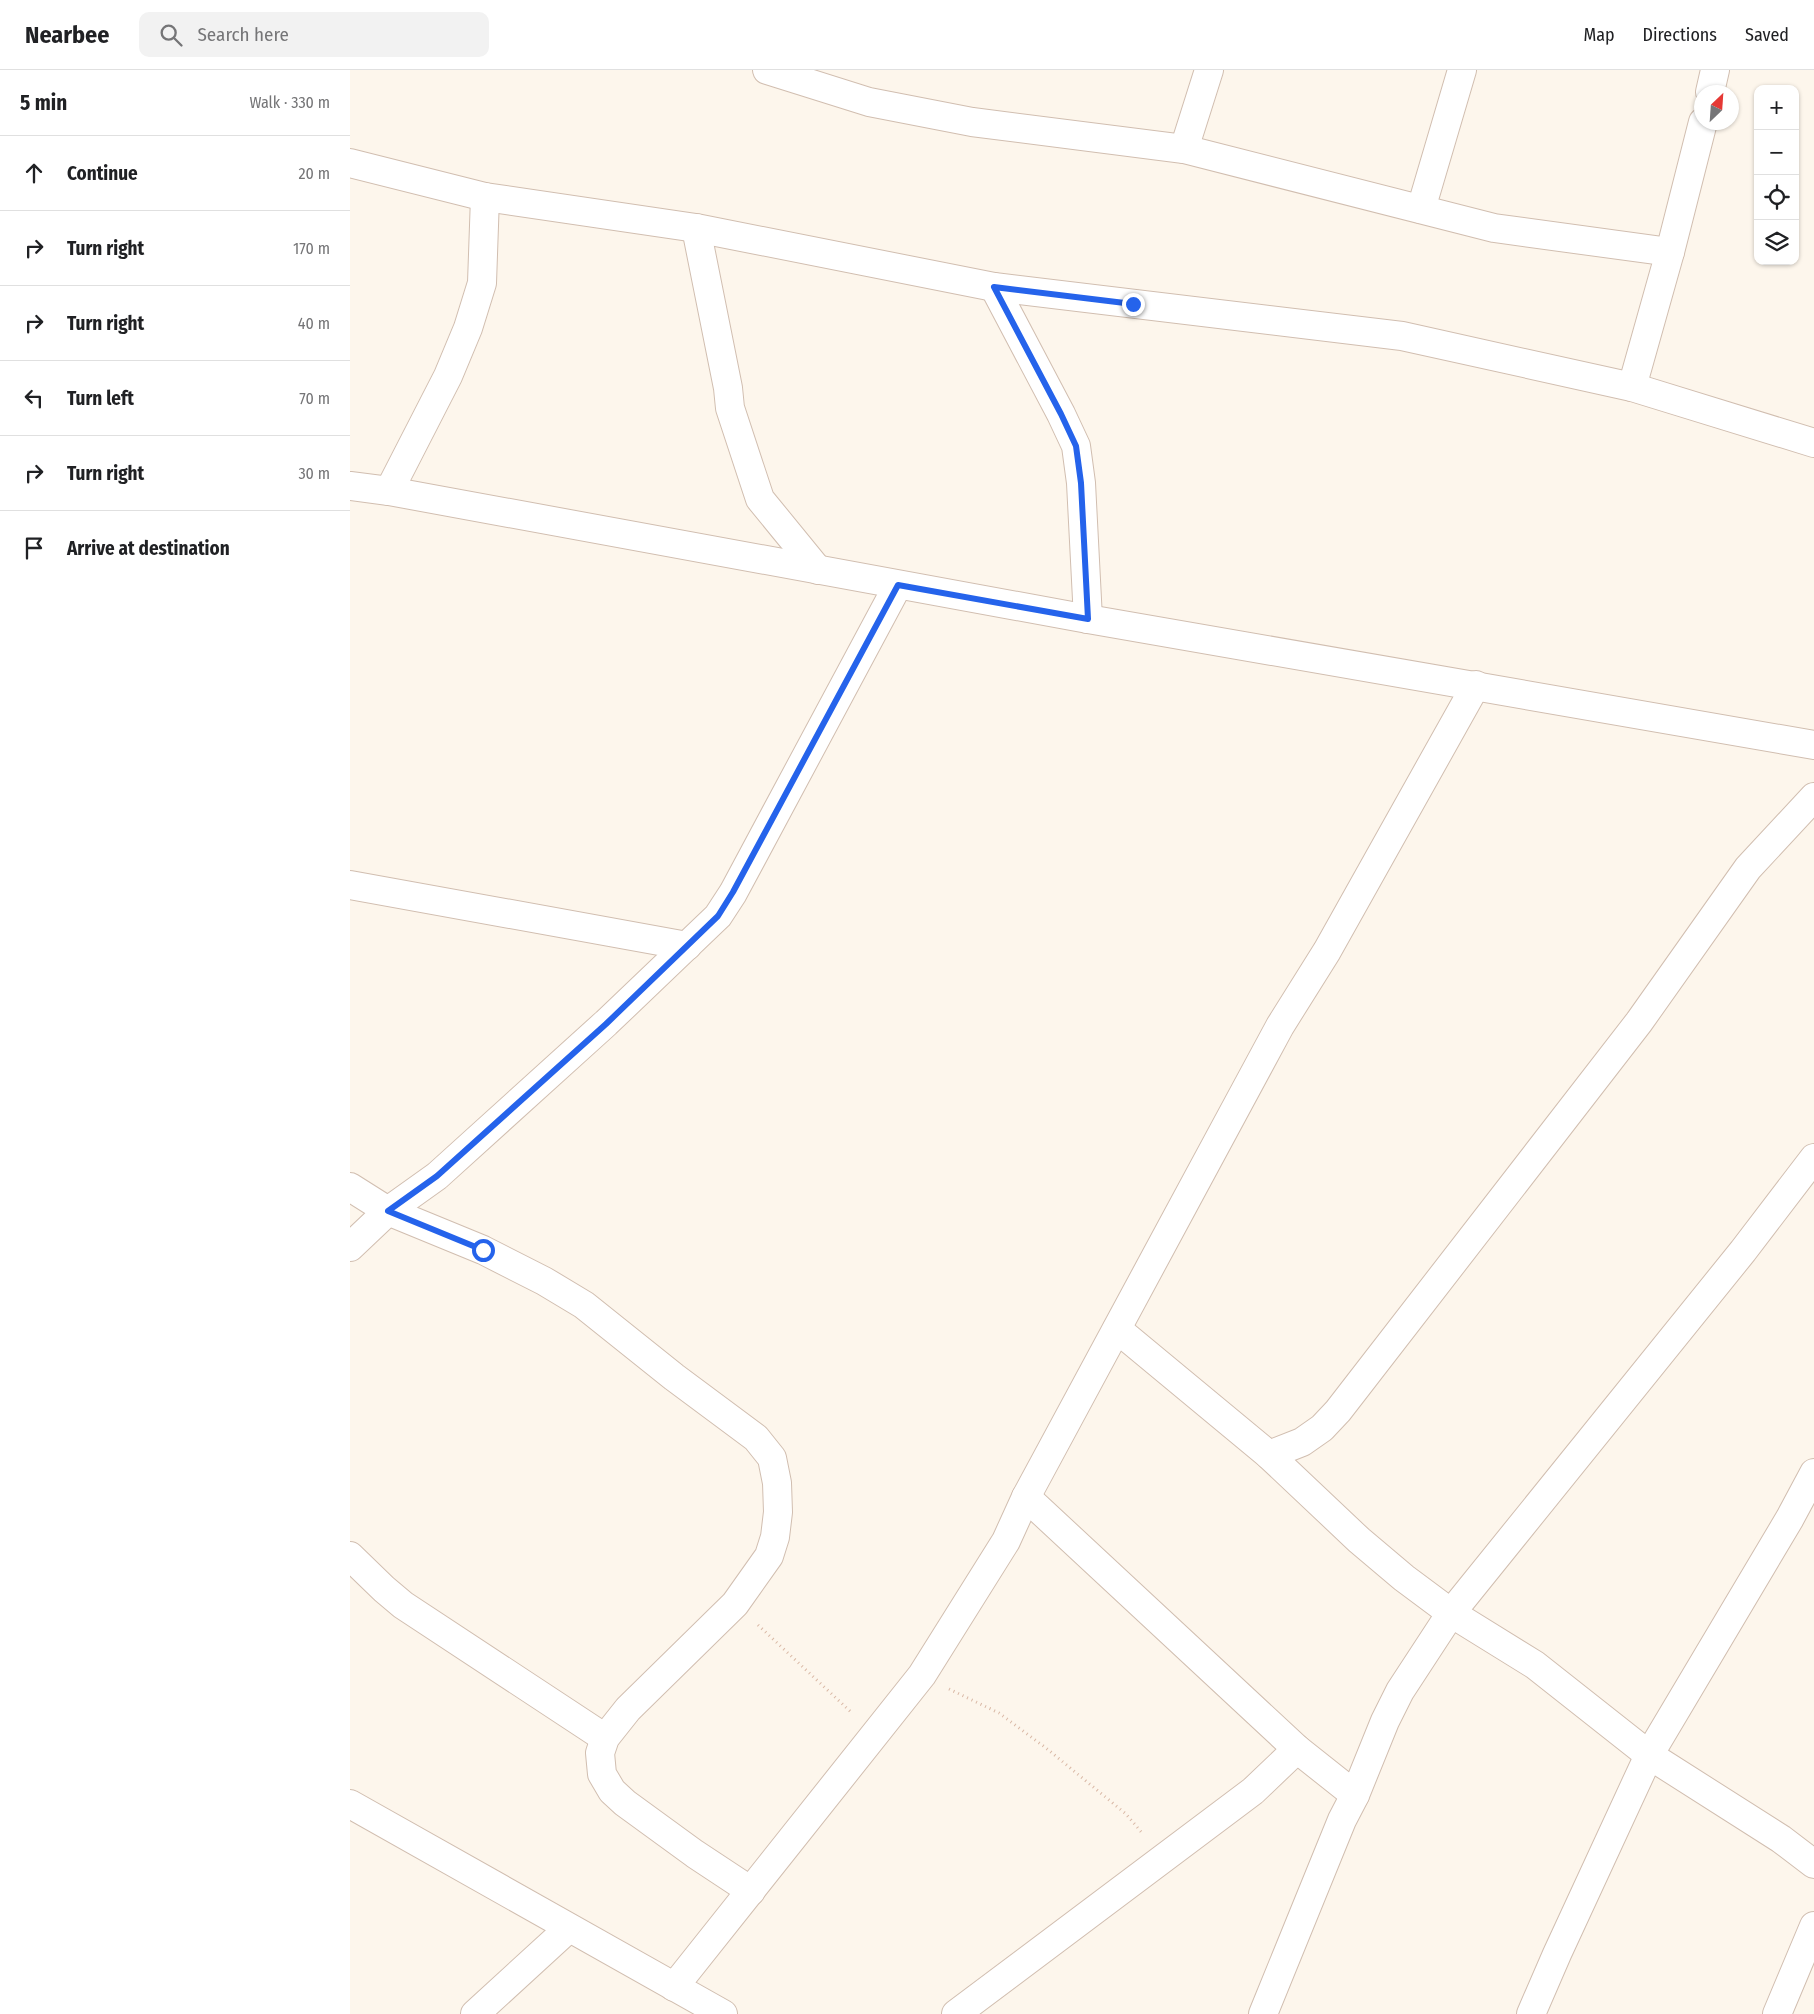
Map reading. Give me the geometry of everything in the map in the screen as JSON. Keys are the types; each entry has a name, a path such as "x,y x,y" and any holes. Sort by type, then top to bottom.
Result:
{"street":[{"path":"767,70 869,102 972,122 1184,149 1509,230 1670,252"},
{"path":"1184,149 1209,70"},
{"path":"1421,209 1462,70"},
{"path":"1712,85 1715,70"},
{"path":"1632,387 1670,252 1700,130"},
{"path":"350,163 485,197 696,228 994,287 1402,336 1632,387 1814,443"},
{"path":"389,491 448,376 468,328 482,283 485,197"},
{"path":"696,228 728,388 730,408 760,500 818,570"},
{"path":"994,287 1076,446 1081,483 1088,619"},
{"path":"350,486 389,491 1088,619 1814,745"},
{"path":"350,1247 388,1211 437,1176 606,1024 718,916 733,892 898,585"},
{"path":"674,1987 922,1675 1006,1541 1026,1496 1280,1026 1327,951 1476,685"},
{"path":"1268,1456 1302,1442 1322,1428 1338,1411 1639,1022 1748,868 1814,797"},
{"path":"350,885 687,946"},
{"path":"1263,2014 1342,1820 1355,1795 1385,1721 1400,1691 1451,1613 1743,1251 1814,1158"},
{"path":"350,1187 388,1211 483,1250 544,1281 584,1305 674,1377 756,1438 766,1448 772,1458 777,1483 778,1512 775,1537 769,1556 735,1604 640,1696 605,1738 600,1753 602,1774 612,1791 688,1849 751,1891"},
{"path":"1117,1329 1268,1456 1404,1578 1451,1613 1536,1665 1650,1755 1781,1839 1814,1864"},
{"path":"1531,2014 1650,1755 1814,1474"},
{"path":"1026,1496 1297,1750 1355,1795"},
{"path":"350,1556 384,1589 404,1605 605,1738"},
{"path":"956,2014 1165,1859 1253,1791 1297,1750"},
{"path":"350,1804 723,2014"},
{"path":"1777,2014 1814,1926"},
{"path":"476,2014 569,1928"}],"path":[{"path":"735,1604 875,1735"},
{"path":"922,1675 999,1713 1046,1748 1126,1814 1165,1859"}],"route":[{"path":"483,1250 388,1211 437,1176 606,1024 718,916 733,892 898,585 1088,619 1081,483 1076,446 994,287 1133,304"}]}
